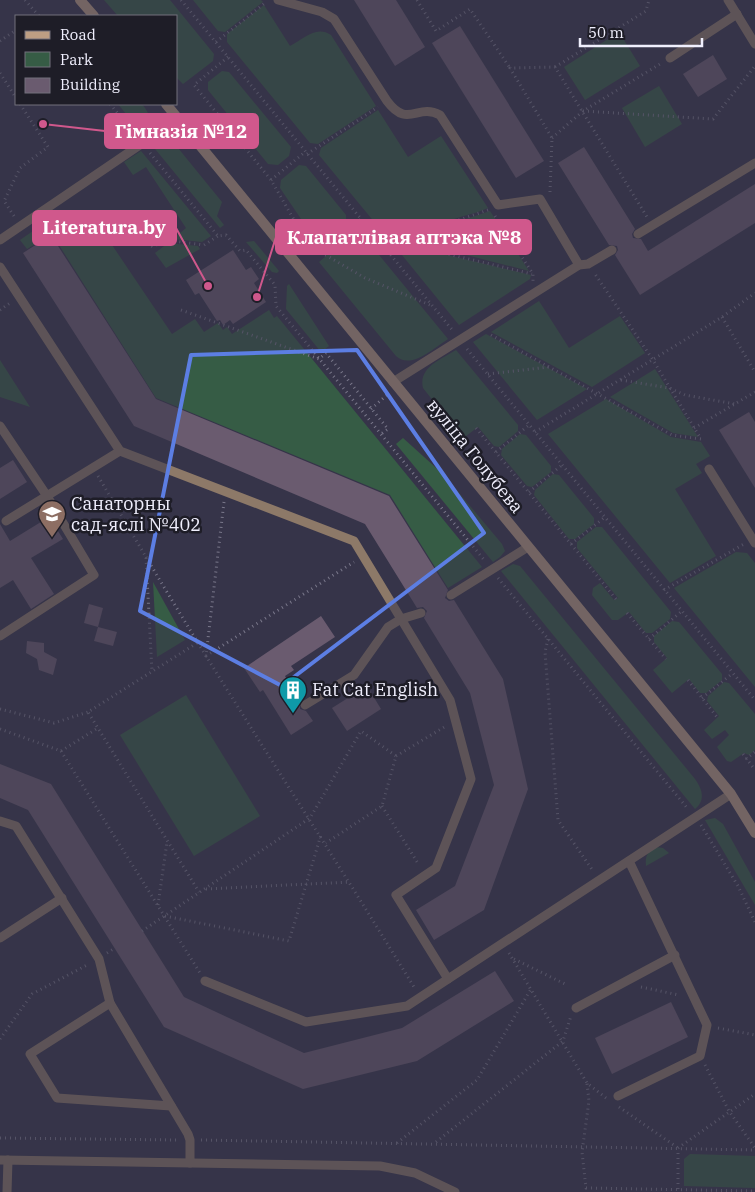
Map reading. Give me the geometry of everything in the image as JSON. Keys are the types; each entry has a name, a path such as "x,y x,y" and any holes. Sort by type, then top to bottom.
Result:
{"main road":[{"path":"80,0 93,15"},
{"name":"вуліца Голубева","path":"167,105 731,794 755,833"}],"lane":[{"path":"278,0 322,12 334,19 395,110 405,116 426,110 440,115 498,205 540,199 584,264"},
{"path":"728,0 755,44"},
{"path":"670,58 737,14"},
{"path":"0,240 178,118"},
{"path":"638,234 755,163"},
{"path":"395,384 478,327 584,264 612,250"},
{"path":"0,267 120,451 354,541 450,700 471,779 436,868 396,895 448,979"},
{"path":"0,426 46,496 94,575 0,636"},
{"path":"6,521 120,451"},
{"path":"709,470 754,541"},
{"path":"451,595 528,547"},
{"path":"305,705 354,675 388,627 401,619 421,613"},
{"path":"205,981 306,1022 407,1006 731,794"},
{"path":"0,821 16,826 99,959 110,1003 190,1140 190,1163"},
{"path":"618,1101 700,1056 708,1025 629,861"},
{"path":"0,938 62,898"},
{"path":"577,1011 675,955"},
{"path":"110,1003 30,1054 57,1098 171,1106"},
{"path":"7,1192 4,1160 388,1166 424,1176 455,1192"}],"path":[{"path":"25,0 36,15"},
{"path":"417,0 436,32 470,8 510,68 552,138 550,194 540,199"},
{"path":"510,68 555,67 646,10 649,0"},
{"path":"216,42 265,3"},
{"path":"0,41 15,31"},
{"path":"228,57 194,85 271,180 297,224 317,250 340,266 432,306"},
{"path":"552,138 583,111 670,58"},
{"path":"583,111 713,119 755,66"},
{"path":"555,67 652,226"},
{"path":"0,73 15,96"},
{"path":"271,180 306,153 388,101"},
{"path":"21,105 48,147 20,168 4,201 21,226"},
{"path":"111,105 218,236"},
{"path":"207,154 233,133"},
{"path":"381,244 406,241 498,205"},
{"path":"313,254 322,246 326,247 360,219"},
{"path":"34,228 110,239 113,243 130,231 153,247 165,240 204,245 218,236 226,235 240,251 246,250 275,285 276,306 695,818 726,865 755,922"},
{"path":"406,241 439,252 533,274"},
{"path":"478,327 672,435 701,440 653,360 584,264"},
{"path":"535,432 722,317 755,293"},
{"path":"181,310 319,359"},
{"path":"722,317 755,372"},
{"path":"319,359 326,353 388,429 381,434"},
{"path":"488,374 551,367"},
{"path":"621,380 669,388 685,395 735,404"},
{"path":"372,409 395,384"},
{"path":"694,428 755,392"},
{"path":"496,452 529,424"},
{"path":"476,428 616,599"},
{"path":"529,492 562,465"},
{"path":"93,468 197,643 326,843 420,997"},
{"path":"206,656 225,491"},
{"path":"571,544 605,517"},
{"path":"664,590 754,541"},
{"path":"146,557 152,672"},
{"path":"206,656 363,557"},
{"path":"648,639 682,611"},
{"path":"627,613 666,659"},
{"path":"548,638 545,652 558,820 600,880"},
{"path":"0,709 54,723 88,712 197,643"},
{"path":"702,698 733,673"},
{"path":"688,680 718,717"},
{"path":"88,712 199,892"},
{"path":"326,843 382,806 396,756 456,720"},
{"path":"61,751 98,728"},
{"path":"0,729 61,751 205,981"},
{"path":"142,931 310,818 362,731 396,756"},
{"path":"746,759 755,752"},
{"path":"743,754 755,770"},
{"path":"382,806 425,876"},
{"path":"164,916 289,941 320,835"},
{"path":"158,906 167,841"},
{"path":"204,889 350,882"},
{"path":"504,943 587,1083 609,1100"},
{"path":"0,1039 32,994 99,959 115,948"},
{"path":"513,959 565,984"},
{"path":"634,985 696,999"},
{"path":"397,1143 477,1080 531,989"},
{"path":"435,1143 563,1041 571,1018 577,1011"},
{"path":"708,1025 755,1035"},
{"path":"700,1056 729,1111 755,1149"},
{"path":"587,1083 589,1101 583,1146 586,1188 614,1190 755,1191"},
{"path":"678,1148 755,1094"},
{"path":"618,1101 678,1148"},
{"path":"0,1138 755,1149"},
{"path":"678,1148 678,1189"}],"highlighted area":[{"path":"357,350 484,533 282,686 140,611 191,355"}],"green space":[{"path":"104,0 170,0 214,54 213,61 183,84 178,79 178,15 117,15"},
{"path":"193,0 261,0 263,2 225,32 218,31"},
{"path":"264,5 290,46 315,32 326,32 331,35 376,106 318,144 310,143 227,42 227,34"},
{"path":"619,32 640,66 585,100 564,67"},
{"path":"222,71 229,72 291,147 289,156 278,165 268,164 208,90 208,82"},
{"path":"659,86 682,124 645,147 622,108"},
{"path":"119,105 143,105 150,120 149,127 143,135"},
{"path":"378,110 408,157 441,136 488,208 451,220 412,236 390,241 319,155 321,148"},
{"path":"163,141 178,148 222,202 217,216 224,225 220,228 151,144"},
{"path":"141,151 211,236 202,242 173,239 186,228 146,167 133,175 124,162"},
{"path":"299,165 306,166 346,215 346,222 325,240 314,238 280,188 281,180"},
{"path":"490,211 529,271 412,241 428,236 448,225"},
{"path":"33,231 110,242 172,334 195,319 204,332 218,323 223,330 227,327 232,334 269,310 274,318 277,316 482,567 448,588 390,495 156,398 52,234 27,249 20,240"},
{"path":"355,232 361,233 448,339 415,359 408,361 396,356 319,262"},
{"path":"254,241 279,271 277,273 272,272 246,242"},
{"path":"168,243 198,246 200,249 166,268 155,253"},
{"path":"406,243 439,253 531,275 530,279 459,325 393,244"},
{"path":"289,284 329,346 321,352 286,309 287,286"},
{"path":"539,301 569,348 620,316 645,353 592,387 491,332"},
{"path":"486,334 587,389 537,420 473,342"},
{"path":"456,350 518,425 518,431 499,447 494,446 478,427 466,436 461,436 423,388 424,374 432,364"},
{"path":"0,360 30,407 0,397"},
{"path":"655,369 698,437 673,433 610,397"},
{"path":"606,399 671,437 701,442 710,456 696,464 702,473 675,489 716,556 670,583 548,434"},
{"path":"520,434 526,435 551,466 551,472 532,487 527,486 501,455 502,449"},
{"path":"403,438 444,475 502,544 505,551 500,557 493,562 396,444"},
{"path":"553,474 559,475 594,518 594,524 575,539 569,539 534,495 535,490"},
{"path":"596,527 602,527 671,612 670,619 652,633 646,633 629,612 618,620 612,620 592,595 593,588 600,583 614,600 618,598 577,548 577,542"},
{"path":"736,552 747,553 755,563 755,687 674,588"},
{"path":"513,564 520,566 695,779 700,787 702,798 695,809 501,571"},
{"path":"153,582 185,640 157,657"},
{"path":"672,621 679,622 722,674 722,680 706,693 700,693 689,679 672,693 653,670 667,658 654,642 654,636"},
{"path":"724,682 729,683 755,714 755,750 749,755 744,753 731,762 727,761 717,747 729,735 725,730 712,739 704,730 719,716 707,701 708,696"},
{"path":"186,695 260,816 194,856 120,735"},
{"path":"715,818 723,824 755,882 755,905 705,820"},
{"path":"656,847 663,848 669,853 646,866 647,855"},
{"path":"690,1154 755,1156 755,1188 684,1186 684,1159"}],"building":[{"path":"354,0 396,0 425,47 395,66"},
{"path":"460,26 544,161 516,178 432,43"},
{"path":"713,55 727,79 698,97 683,74"},
{"path":"584,147 635,229 632,234 633,238 641,239 648,251 755,184 755,223 640,295 615,255 618,250 617,246 609,245 558,163"},
{"path":"51,235 156,399 389,496 448,590 445,598 449,601 454,600 503,679 528,789 484,910 434,940 416,910 455,886 494,785 470,693 424,618 427,611 423,607 417,608 365,524 134,426 23,253"},
{"path":"233,250 246,270 251,267 259,279 254,283 266,302 233,324 230,320 223,325 220,320 217,321 199,293 195,295 186,280"},
{"path":"749,412 755,422 755,488 719,430"},
{"path":"13,460 27,482 0,499 0,468"},
{"path":"49,517 63,539 31,558 54,594 31,609 13,580 0,588 0,524 10,541"},
{"path":"89,604 103,608 98,627 84,623"},
{"path":"321,616 335,637 291,666 294,670 285,676 300,701 300,709 306,711 313,721 291,735 263,690 260,692 244,668"},
{"path":"98,627 117,632 113,646 94,641"},
{"path":"27,641 44,643 44,652 57,659 53,675 39,670 37,659 26,653"},
{"path":"367,686 381,709 347,731 332,708"},
{"path":"0,764 51,784 184,997 304,1053 402,1028 495,971 514,1001 417,1061 303,1089 164,1027 28,810 0,798"},
{"path":"671,1002 688,1037 612,1074 595,1038"}],"place":[{"name":"Гімназія №12","path":"43,124"},
{"name":"Literatura.by","path":"208,286"},
{"name":"Клапатлівая аптэка №8","path":"257,297"},
{"name":"Санаторны сад-яслі №402","path":"52,538"},
{"name":"Fat Cat English","path":"293,714"}]}
